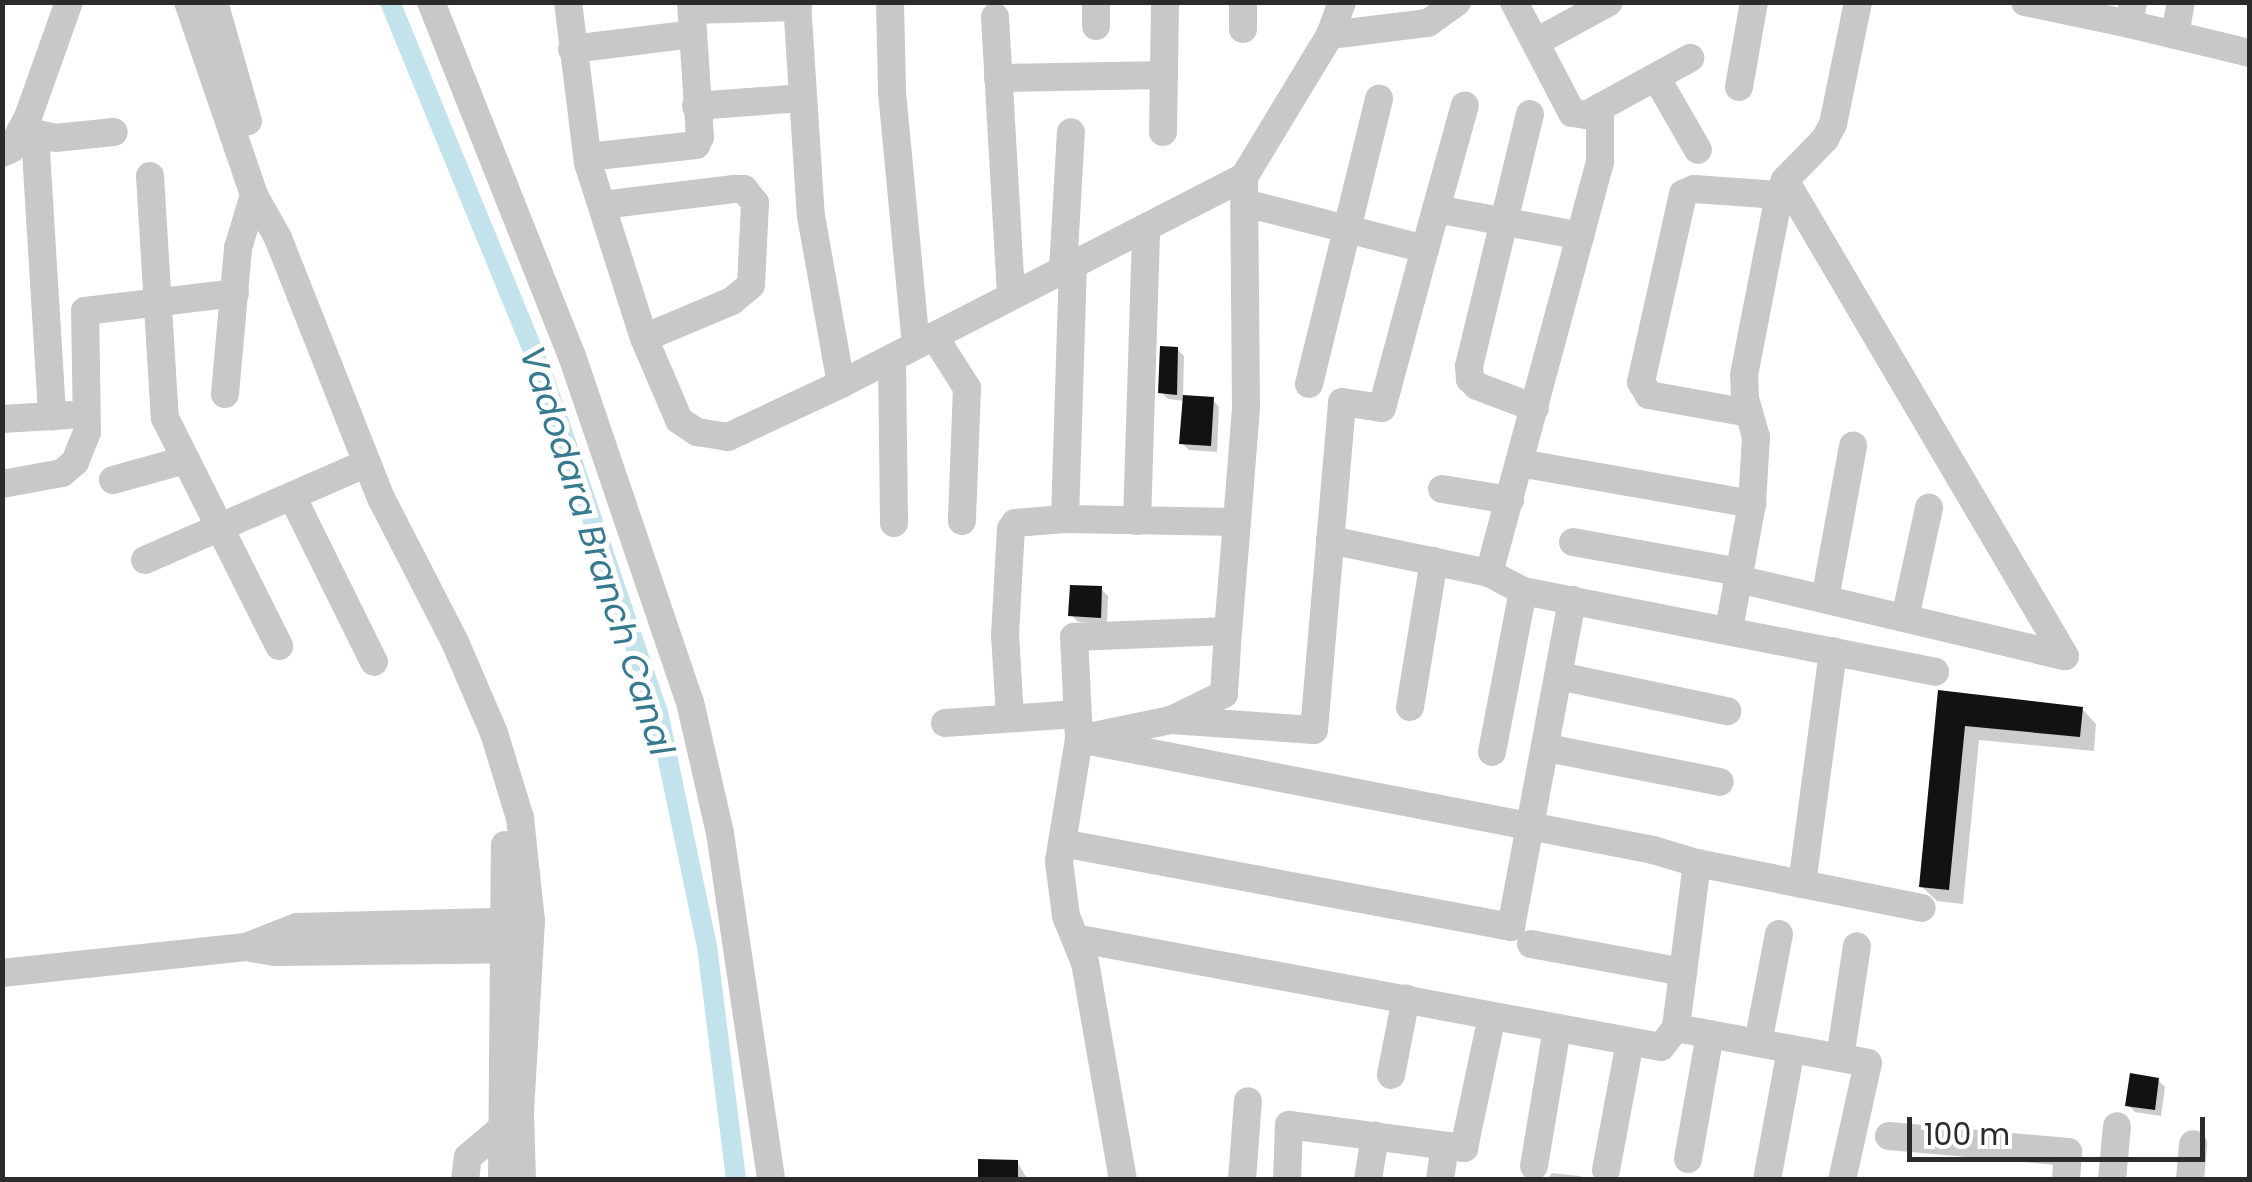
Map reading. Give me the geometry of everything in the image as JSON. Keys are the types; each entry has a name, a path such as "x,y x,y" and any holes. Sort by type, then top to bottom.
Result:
{"street":[{"path":"52,416 28,132 69,2"},
{"path":"188,2 254,195 278,238 367,463 455,642 499,750 520,818 511,1121 502,1180"},
{"path":"214,2 275,207 278,238"},
{"path":"432,2 572,356 690,702 720,833 771,1180"},
{"path":"568,2 588,157 602,206 644,338 679,420 697,432 728,437 841,384 1146,227 1244,190 1347,229 1425,249"},
{"path":"890,2 892,92 914,346 894,523"},
{"path":"1162,132 1165,2"},
{"path":"1171,720 1224,694 1246,407 1244,190 1330,36 1342,2"},
{"path":"1330,36 1428,23 1457,2"},
{"path":"1514,2 1572,113 1586,115 1690,58"},
{"path":"1536,42 1609,2"},
{"path":"1739,87 1754,2"},
{"path":"1728,629 1752,504 1756,437 1744,375 1782,188 1825,139 1833,124 1858,2"},
{"path":"2024,2 2131,13 2176,35 2250,52"},
{"path":"2176,35 2181,2"},
{"path":"572,49 692,16 798,5 811,216 841,384"},
{"path":"588,157 696,145 700,138 692,16"},
{"path":"994,17 1011,296"},
{"path":"998,78 1164,75"},
{"path":"1656,77 1698,150"},
{"path":"696,106 803,98"},
{"path":"1309,384 1379,98"},
{"path":"1078,726 1171,720 1314,730 1342,402 1382,408 1464,104"},
{"path":"1489,573 1600,162 1600,108"},
{"path":"1530,114 1469,366 1470,379 1477,386 1536,408"},
{"path":"2,153 28,132 68,138 114,132"},
{"path":"1065,520 1071,132"},
{"path":"150,176 162,403 169,429 279,646"},
{"path":"602,206 734,188 744,189 755,202 751,284 732,301 644,338"},
{"path":"1749,413 1650,394 1641,382 1683,194 1694,189 1782,188"},
{"path":"1573,542 1739,575 2065,656 1782,188"},
{"path":"225,394 242,230 254,195"},
{"path":"1436,208 1581,236"},
{"path":"1137,520 1146,227"},
{"path":"2,484 69,470 86,437 84,311 234,293"},
{"path":"914,346 967,388 962,521"},
{"path":"2,419 86,414"},
{"path":"1825,599 1853,446"},
{"path":"114,480 185,460"},
{"path":"1520,462 1752,504"},
{"path":"145,560 367,463"},
{"path":"1442,489 1510,500"},
{"path":"292,496 374,662"},
{"path":"1905,618 1930,508"},
{"path":"1010,718 1004,636 1011,529 1015,523 1237,522"},
{"path":"1330,540 1489,573 1523,591 1935,672"},
{"path":"1410,707 1434,561"},
{"path":"1492,752 1523,591"},
{"path":"1062,843 1511,927 1572,600"},
{"path":"1123,1180 1086,963 1066,916 1060,861 1078,726 1074,637 1228,631"},
{"path":"1802,884 1834,651"},
{"path":"1559,676 1727,712"},
{"path":"946,723 1010,718 1078,726 1532,828 1922,908"},
{"path":"1546,748 1720,782"},
{"path":"1074,938 1661,1047 1676,1028 1698,863"},
{"path":"1758,1043 1779,934"},
{"path":"2,973 246,946 275,952 518,935"},
{"path":"1531,944 1683,972"},
{"path":"1840,1058 1857,946"},
{"path":"1391,1075 1406,998"},
{"path":"1287,1180 1289,1125 1464,1148 1492,1016"},
{"path":"1676,1028 1868,1064 1842,1180"},
{"path":"1534,1166 1557,1029"},
{"path":"1688,1158 1710,1034"},
{"path":"1606,1170 1630,1042"},
{"path":"1767,1180 1790,1049"},
{"path":"1242,1180 1248,1101"},
{"path":"465,1180 468,1157 511,1121"},
{"path":"511,1121 522,1180"},
{"path":"2112,1180 2116,1126"},
{"path":"1368,1180 1375,1136"},
{"path":"1890,1136 2068,1152 2066,1180"},
{"path":"2190,1180 2193,1144"},
{"path":"1440,1180 1445,1146"}],"building":[{"path":"1160,346 1178,347 1177,395 1158,393"},
{"path":"1183,395 1214,397 1211,446 1179,444"},
{"path":"1070,585 1102,586 1101,618 1068,616"},
{"path":"1938,690 2083,707 2080,737 1965,726 1949,890 1919,887"},
{"path":"2130,1073 2159,1078 2155,1110 2125,1106"},
{"path":"978,1159 1018,1160 1018,1180 978,1180"}],"waterway":[{"name":"Vadodara Branch Canal","path":"390,2 544,378 658,712 707,946 736,1180"}]}
